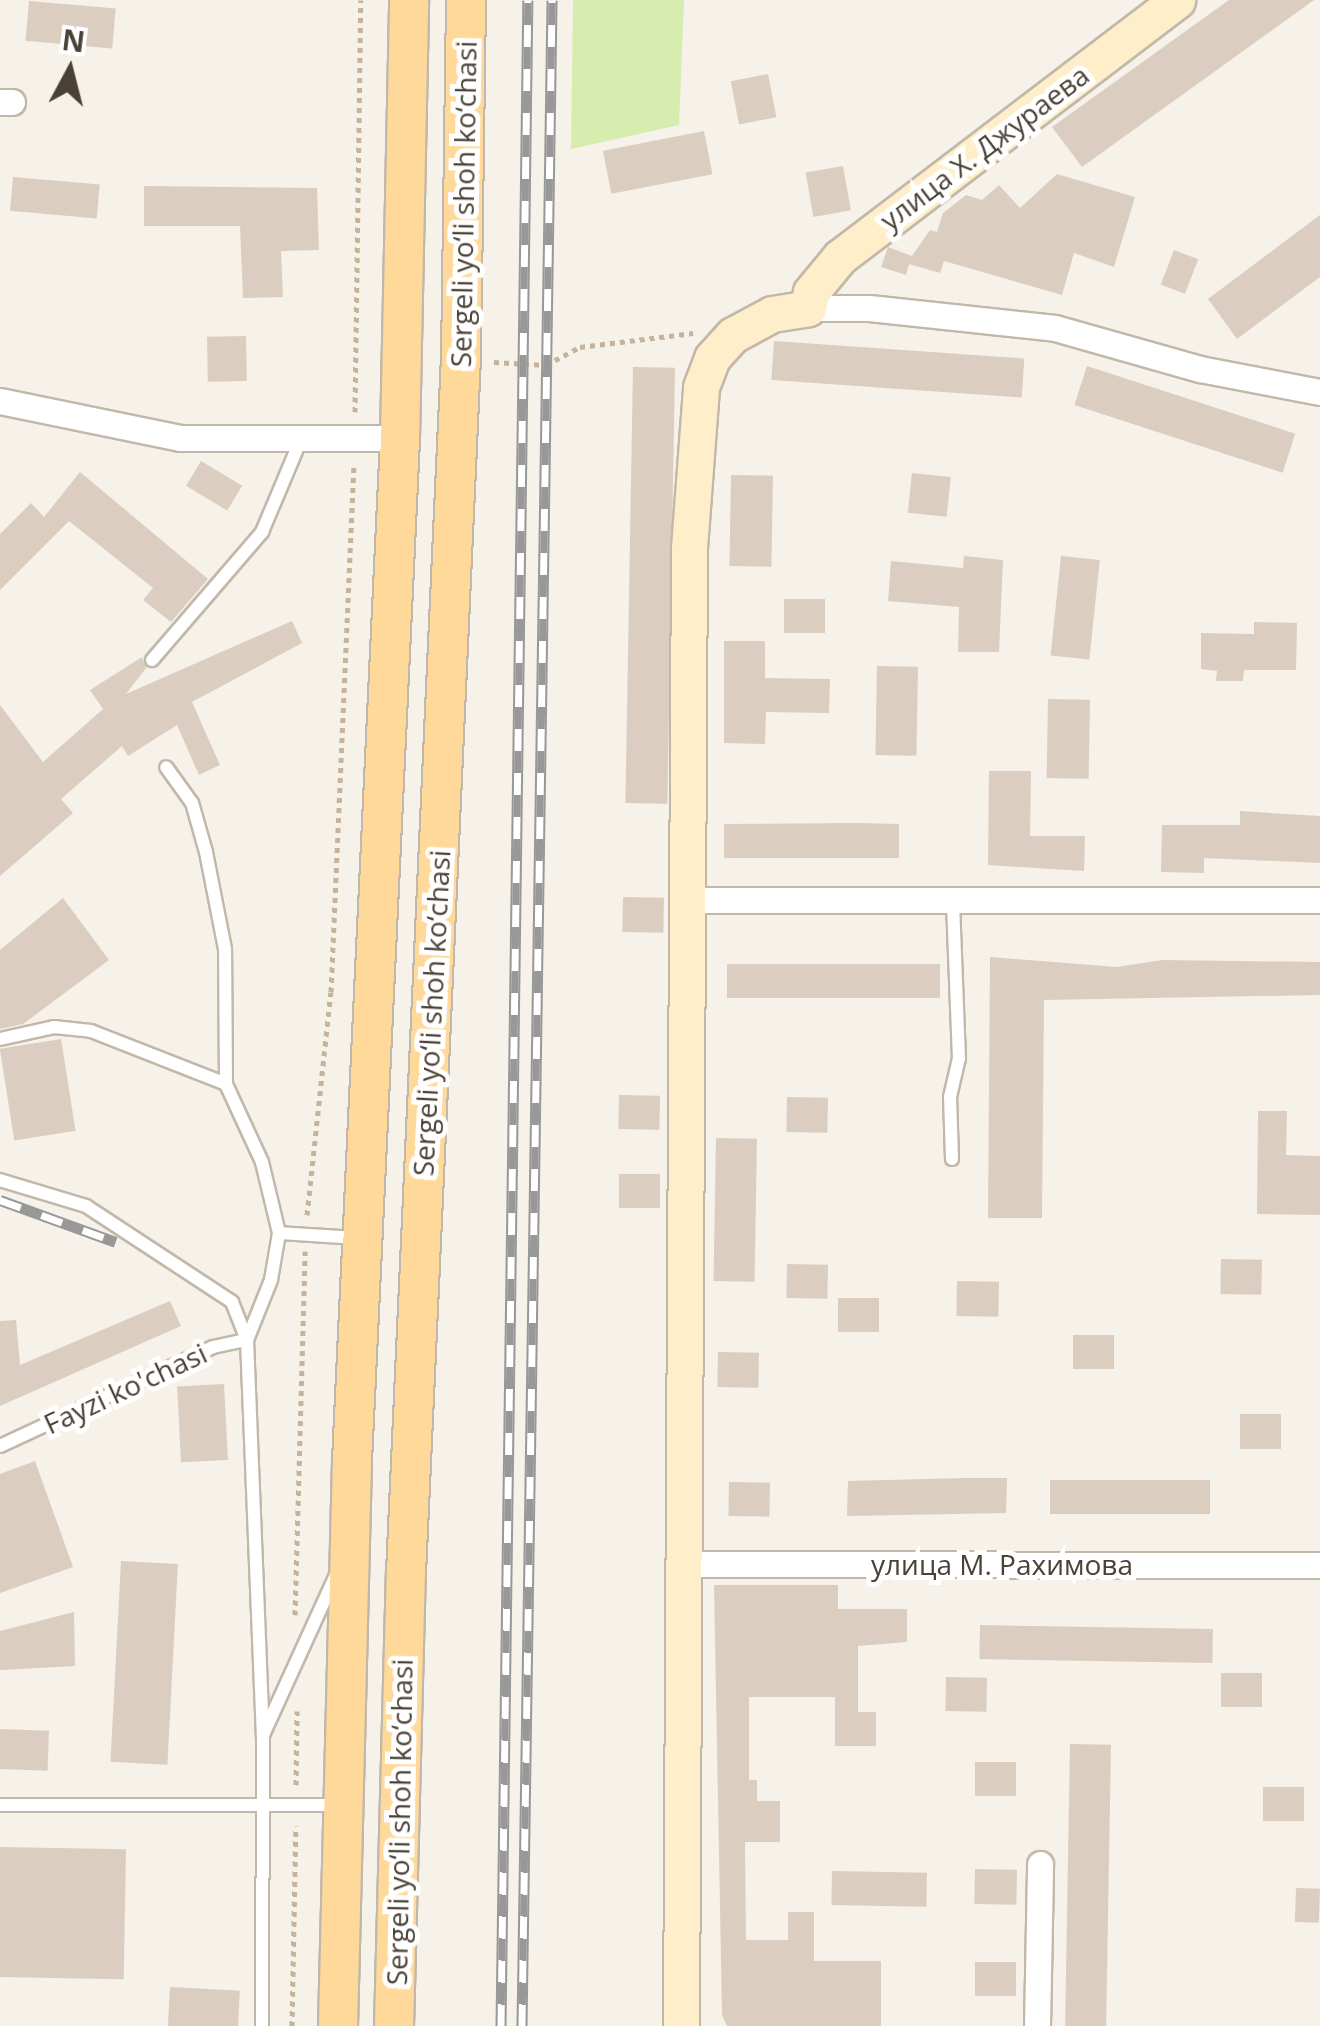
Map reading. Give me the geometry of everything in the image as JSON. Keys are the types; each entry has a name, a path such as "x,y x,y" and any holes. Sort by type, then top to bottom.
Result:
{"main road":[{"name":"Sergeli yo‘li shoh ko‘chasi","path":"338,2026 350,1545 400,438 408,0"},
{"name":"Sergeli yo‘li shoh ko‘chasi","path":"394,2026 406,1573 461,359 466,0"}],"street":[{"name":"улица Х. Джураева","path":"808,308 811,292 840,257 1177,0"},
{"path":"681,2026 689,548 701,387 722,346 772,314 808,308 868,308 1055,328 1200,369 1320,392"},
{"path":"0,401 180,438 400,438"},
{"path":"688,900 1320,900"},
{"name":"улица М. Рахимова","path":"685,1564 1320,1564"},
{"path":"1036,2026 1040,1864"}],"lane":[{"path":"152,660 262,532 302,436"},
{"path":"166,767 192,803 225,949 226,1084 262,1162 279,1233 271,1280 246,1340"},
{"path":"952,1159 950,1097 959,1059 953,900"},
{"path":"0,1039 54,1027 91,1031 226,1084"},
{"path":"0,1180 86,1206 146,1241 232,1302 246,1340 262,1735 262,2026"},
{"path":"279,1233 362,1239"},
{"name":"Fayzi ko'chasi","path":"0,1446 213,1347 246,1340"},
{"path":"262,1735 350,1545"},
{"path":"0,1805 344,1805"}],"path":[{"path":"292,2026 306,1234 331,992 354,437 361,0"},
{"path":"524,364 546,364 580,347 702,332 722,346"}],"green space":[{"path":"573,0 684,0 679,125 571,149"}],"building":[{"path":"1229,0 1314,0 1082,167 1052,127"},
{"path":"29,1 116,9 112,48 26,41"},
{"path":"768,74 776,117 739,124 731,81"},
{"path":"704,131 712,174 611,194 603,151"},
{"path":"843,166 851,210 813,217 806,173"},
{"path":"1057,174 1135,197 1114,267 1074,253 1062,295 944,261 940,273 909,264 906,275 881,267 888,247 912,256 930,230 937,232 943,213 966,195 982,200 999,185 1020,208"},
{"path":"13,177 100,185 97,218 10,211"},
{"path":"144,186 317,188 319,250 281,251 283,297 243,298 240,226 144,226"},
{"path":"1320,215 1320,277 1237,339 1208,299"},
{"path":"1174,250 1198,259 1185,294 1161,285"},
{"path":"246,336 247,381 208,382 207,337"},
{"path":"774,341 1024,359 1022,397 771,380"},
{"path":"1087,366 1295,434 1283,473 1074,405"},
{"path":"633,367 675,368 667,804 625,803"},
{"path":"201,461 242,486 227,511 186,486"},
{"path":"80,472 208,579 171,622 143,600 153,588 69,521 0,590 0,534 31,503 44,517"},
{"path":"912,473 951,477 947,517 908,513"},
{"path":"731,475 773,476 771,567 729,566"},
{"path":"964,556 1003,560 999,652 958,652 959,607 888,601 891,561 963,568"},
{"path":"1061,556 1100,560 1089,660 1051,655"},
{"path":"784,599 825,599 825,633 784,633"},
{"path":"292,621 302,643 192,702 220,765 199,775 177,725 128,756 122,746 61,799 73,813 0,876 0,705 43,762 103,709 90,690 142,657 146,668 126,694"},
{"path":"1254,622 1297,623 1296,670 1244,670 1243,681 1216,681 1217,671 1201,669 1201,633 1254,634"},
{"path":"724,641 765,641 765,678 830,679 829,713 766,712 765,744 724,743"},
{"path":"877,666 918,667 916,756 875,755"},
{"path":"1048,699 1090,700 1089,779 1047,778"},
{"path":"989,771 1031,771 1030,836 1085,836 1084,871 988,865"},
{"path":"1240,811 1320,816 1320,863 1204,858 1204,873 1161,872 1162,825 1240,825"},
{"path":"724,824 899,824 899,858 724,858"},
{"path":"623,897 664,898 663,933 622,932"},
{"path":"63,898 109,960 23,1024 0,1029 0,950"},
{"path":"990,957 1116,967 1163,960 1320,962 1320,995 1044,1000 1042,1218 988,1218"},
{"path":"727,964 940,964 940,998 727,998"},
{"path":"61,1039 76,1131 14,1141 0,1049"},
{"path":"619,1095 660,1096 659,1130 618,1129"},
{"path":"787,1097 828,1098 827,1133 786,1132"},
{"path":"1258,1111 1287,1111 1286,1155 1320,1156 1320,1215 1257,1214"},
{"path":"716,1138 757,1139 754,1282 714,1281"},
{"path":"619,1174 660,1174 660,1208 619,1208"},
{"path":"1221,1259 1262,1260 1261,1295 1220,1294"},
{"path":"787,1264 828,1265 827,1299 786,1298"},
{"path":"957,1281 999,1282 998,1317 956,1316"},
{"path":"838,1298 879,1298 879,1332 838,1332"},
{"path":"170,1301 181,1326 0,1406 0,1321 16,1320 20,1365"},
{"path":"1073,1335 1114,1335 1114,1369 1073,1369"},
{"path":"718,1352 759,1353 758,1388 717,1387"},
{"path":"224,1384 228,1460 181,1462 177,1386"},
{"path":"1240,1414 1281,1414 1281,1449 1240,1449"},
{"path":"35,1461 73,1567 0,1593 0,1474"},
{"path":"1007,1478 1006,1513 847,1516 848,1481"},
{"path":"1050,1480 1210,1480 1210,1514 1050,1514"},
{"path":"729,1482 770,1483 769,1517 728,1516"},
{"path":"121,1561 178,1564 167,1765 110,1762"},
{"path":"714,1585 838,1585 838,1609 907,1609 907,1642 858,1646 858,1712 876,1712 876,1746 835,1746 835,1697 749,1697 749,1780 757,1780 757,1801 780,1801 780,1842 745,1842 746,1940 788,1940 788,1912 814,1912 814,1961 881,1961 881,2026 727,2026 722,2015"},
{"path":"74,1612 75,1666 0,1670 0,1631"},
{"path":"980,1625 1213,1629 1212,1663 979,1659"},
{"path":"1221,1673 1262,1673 1262,1707 1221,1707"},
{"path":"946,1677 987,1678 986,1712 945,1711"},
{"path":"0,1729 49,1731 48,1771 0,1769"},
{"path":"1070,1744 1111,1745 1106,2026 1065,2026"},
{"path":"975,1762 1016,1762 1016,1796 975,1796"},
{"path":"1263,1787 1304,1787 1304,1821 1263,1821"},
{"path":"0,1847 126,1849 124,1979 0,1977"},
{"path":"975,1869 1017,1870 1016,1905 974,1904"},
{"path":"832,1871 927,1873 926,1907 831,1905"},
{"path":"1296,1888 1320,1889 1319,1923 1295,1922"},
{"path":"975,1962 1016,1962 1016,1996 975,1996"},
{"path":"170,1987 240,1991 238,2026 168,2026"}],"railway":[{"path":"501,2026 528,0"},
{"path":"522,2026 552,0"},
{"path":"0,1200 116,1242"}]}
